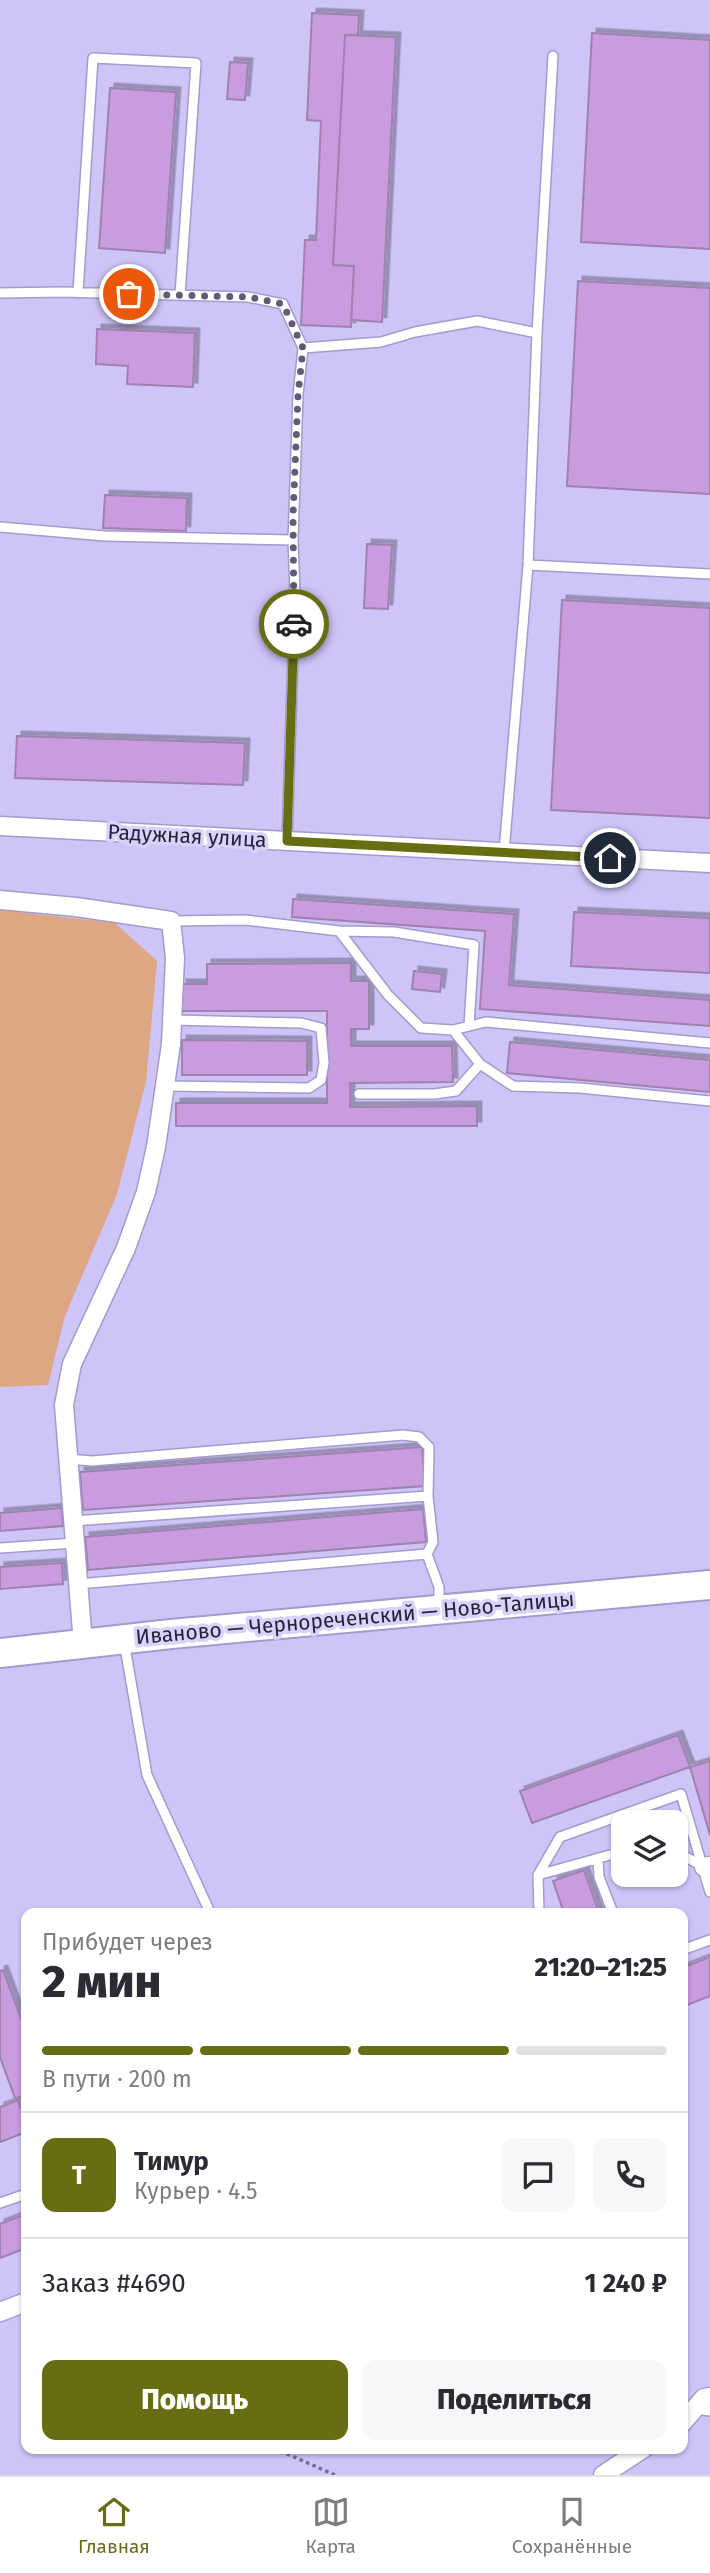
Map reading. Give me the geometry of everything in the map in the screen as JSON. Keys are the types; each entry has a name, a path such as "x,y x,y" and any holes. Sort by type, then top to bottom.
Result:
{"main road":[{"name":"Иваново — Чернореченский — Ново-Талицы","path":"0,1653 123,1639 710,1585"}],"street":[{"name":"Радужная улица","path":"0,826 710,863"},
{"path":"0,900 76,907 171,921 176,958 166,1086 146,1192 126,1248 72,1364 64,1405 83,1644"},
{"path":"0,2312 21,2304"},
{"path":"702,2410 704,2398 710,2397"},
{"path":"603,2475 635,2454"}],"lane":[{"path":"504,852 528,565 537,333 553,56"},
{"path":"78,292 93,58 195,63 180,295"},
{"path":"0,293 78,292 248,297 283,304 303,348 298,395 293,540 295,592 287,841"},
{"path":"303,348 381,342 415,332 477,321 537,333"},
{"path":"0,527 104,536 293,540"},
{"path":"528,565 710,575"},
{"path":"171,921 245,920 339,931 394,932 474,945 469,1026"},
{"path":"339,931 387,995 421,1028 453,1030 486,1022 710,1043"},
{"path":"166,1086 309,1088 321,1080 324,1063 321,1028 301,1023 172,1020"},
{"path":"453,1030 480,1064 513,1086 580,1088 710,1101"},
{"path":"359,1094 456,1091 480,1064"},
{"path":"68,1459 92,1461 403,1435 419,1437 429,1447 428,1496 433,1542 427,1554 439,1587 439,1610"},
{"path":"73,1521 428,1496"},
{"path":"0,1548 75,1543"},
{"path":"78,1584 427,1554"},
{"path":"123,1639 147,1775 208,1908"},
{"path":"539,1908 538,1875 560,1837 681,1794 707,1866 710,1892"},
{"path":"538,1875 611,1856"},
{"path":"598,1858 599,1877 611,1908"},
{"path":"688,1858 707,1866"},
{"path":"688,1948 710,1940"},
{"path":"0,2203 21,2196"}],"path":[{"path":"288,2454 335,2475"}],"shaded area":[{"path":"0,910 115,923 157,961 146,1082 117,1194 65,1316 48,1385 0,1387"}],"building":[{"path":"312,13 359,15 358,35 345,35 333,265 354,266 351,327 301,325 305,240 316,240 321,121 307,120"},
{"path":"592,33 710,40 710,249 581,242"},
{"path":"345,35 396,37 382,322 351,320 354,266 333,265"},
{"path":"230,62 248,63 245,100 227,99"},
{"path":"110,88 176,92 165,253 99,248"},
{"path":"578,281 710,288 710,494 567,486"},
{"path":"97,329 195,333 193,387 127,384 128,366 96,364"},
{"path":"105,495 187,498 186,531 103,528"},
{"path":"367,544 392,545 388,609 364,608"},
{"path":"562,600 710,608 710,818 551,810"},
{"path":"17,736 245,743 243,785 15,778"},
{"path":"293,899 514,914 509,985 710,1000 710,1026 480,1009 485,931 292,917"},
{"path":"574,912 710,918 710,973 571,966"},
{"path":"351,963 351,981 369,981 369,1029 351,1029 351,1046 452,1046 453,1082 350,1083 350,1107 477,1106 477,1126 176,1126 176,1103 327,1103 327,1011 182,1011 182,984 207,984 207,964"},
{"path":"414,971 442,974 440,992 412,989"},
{"path":"182,1040 307,1041 307,1075 182,1075"},
{"path":"510,1042 710,1060 710,1092 507,1073"},
{"path":"422,1447 425,1486 83,1510 80,1472"},
{"path":"62,1508 63,1526 0,1531 0,1513"},
{"path":"423,1509 426,1542 88,1570 85,1537"},
{"path":"62,1563 63,1584 0,1589 0,1567"},
{"path":"678,1735 690,1767 532,1823 520,1791"},
{"path":"710,1761 710,1835 690,1767"},
{"path":"584,1870 597,1908 562,1908 553,1881"},
{"path":"710,1957 710,1996 688,2005 688,1966"},
{"path":"3,1970 21,2019 21,2096 17,2098 21,2109 21,2134 0,2142 0,2107 16,2101 0,2057 0,1971"},
{"path":"21,2216 21,2250 0,2258 0,2224"}],"way so far":[{"path":"129,294 248,297 283,304 303,348 298,395 293,516 294,624"}],"route":[{"path":"294,624 287,841 610,858"}]}
